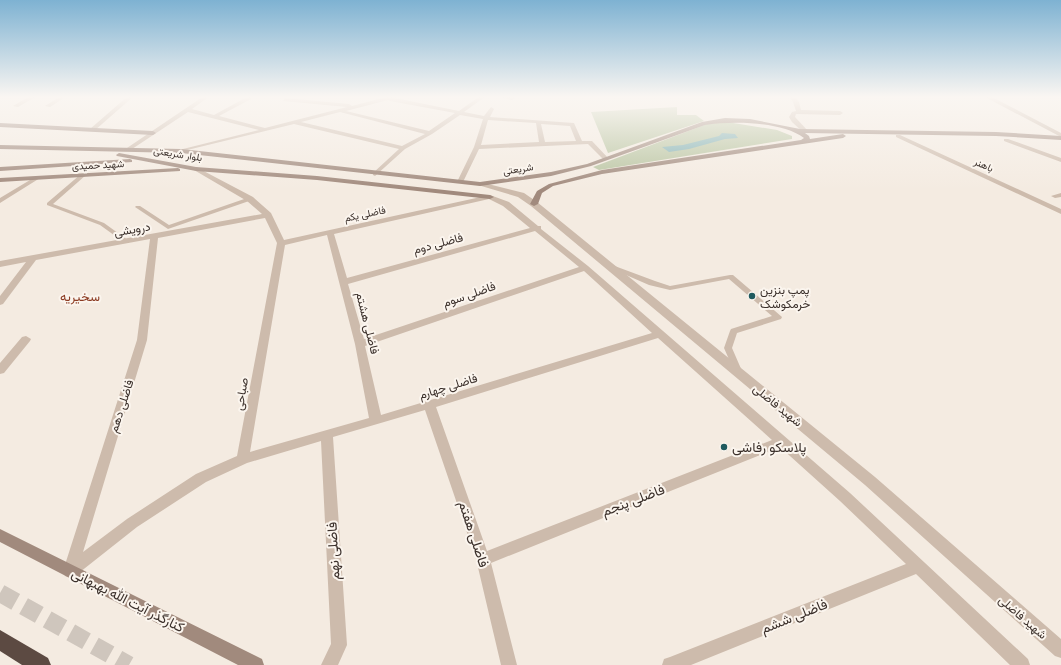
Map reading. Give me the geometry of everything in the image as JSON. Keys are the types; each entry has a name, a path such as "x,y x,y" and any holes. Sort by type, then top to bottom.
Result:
{"highway":[{"path":"0,640 41,665"}],"main road":[{"path":"37,127 153,133"},
{"name":"شریعتی","path":"233,156 374,174 480,184 551,174 589,165 693,127"},
{"name":"شریعتی","path":"781,127 802,131 996,134 1061,138"},
{"path":"802,131 808,136 803,142"},
{"path":"996,134 1006,140"},
{"path":"534,204 539,192 551,185 602,172 848,136 898,136 1061,143 1059,140 1061,138"},
{"name":"بلوار شریعتی","path":"0,146 180,151 233,156"},
{"name":"بلوار شریعتی","path":"0,151 110,154 148,159 196,169 209,169"},
{"path":"148,159 171,151"},
{"path":"209,169 227,163 233,156"},
{"name":"شهید حمیدی","path":"0,169 148,159"},
{"name":"شهید حمیدی","path":"0,180 196,169"},
{"path":"209,169 318,178 490,197"},
{"name":"کنارگذر آیت الله بهبهانی","path":"0,535 256,665"}],"street":[{"path":"92,130 95,127"},
{"path":"127,150 162,127"},
{"path":"254,127 266,130"},
{"path":"180,151 278,127"},
{"path":"312,127 403,148"},
{"path":"404,127 430,133"},
{"path":"374,174 403,148 439,127"},
{"path":"460,182 477,147 483,127"},
{"path":"539,127 543,145"},
{"path":"573,127 580,142"},
{"path":"799,127 802,131"},
{"path":"1045,127 1061,135"},
{"name":"باهنر","path":"898,136 1061,212"},
{"path":"1006,140 1061,160"},
{"path":"477,147 590,142 606,159"},
{"path":"196,169 250,199 268,215 281,244"},
{"path":"0,200 37,178"},
{"name":"شهید فاضلی","path":"480,184 502,188 521,195 534,204 870,481 1061,650"},
{"path":"451,192 462,196 460,201 454,204"},
{"name":"شهید فاضلی","path":"490,197 506,204 538,228 782,441 918,566 1022,665"},
{"name":"فاضلی یکم","path":"281,244 490,197"},
{"name":"درویشی","path":"0,264 154,237 168,231 268,215"},
{"name":"فاضلی دوم","path":"344,282 538,228"},
{"name":"فاضلی هشتم","path":"330,232 360,344 376,421"},
{"name":"فاضلی دهم","path":"70,571 142,340 154,237"},
{"name":"صباحی","path":"243,459 281,244"},
{"path":"0,302 33,258"},
{"name":"فاضلی سوم","path":"360,344 585,268"},
{"name":"فاضلی چهارم","path":"243,459 376,421 659,334"},
{"path":"0,370 26,339"},
{"name":"فاضلی هفتم","path":"429,405 483,559 509,665"},
{"name":"فاضلی نهم","path":"327,435 339,644 329,665"},
{"name":"فاضلی پنجم","path":"483,559 782,441"},
{"path":"70,571 132,523 182,490 201,478 243,459"},
{"name":"فاضلی ششم","path":"670,665 918,566"}],"lane":[{"path":"83,175 49,204 102,224 127,242"},
{"path":"138,206 168,231 250,199"},
{"path":"606,264 652,283 670,288 730,277 778,317 734,331 728,348 738,372"}],"green space":[{"path":"597,127 686,127 608,153"},
{"path":"699,127 758,127 777,130 792,136 792,139 599,170 593,167"}],"water":[{"path":"722,133 735,134 738,138 725,139 689,149 669,152 662,147 683,145 719,136"}],"tunnel":[{"path":"0,593 129,665"}],"place":[{"name":"پمپ بنزین خرمکوشک","path":"752,296"},
{"name":"پلاسکو رفاشی","path":"724,447"}],"district":[{"name":"سخیریه","path":"80,296"}]}
